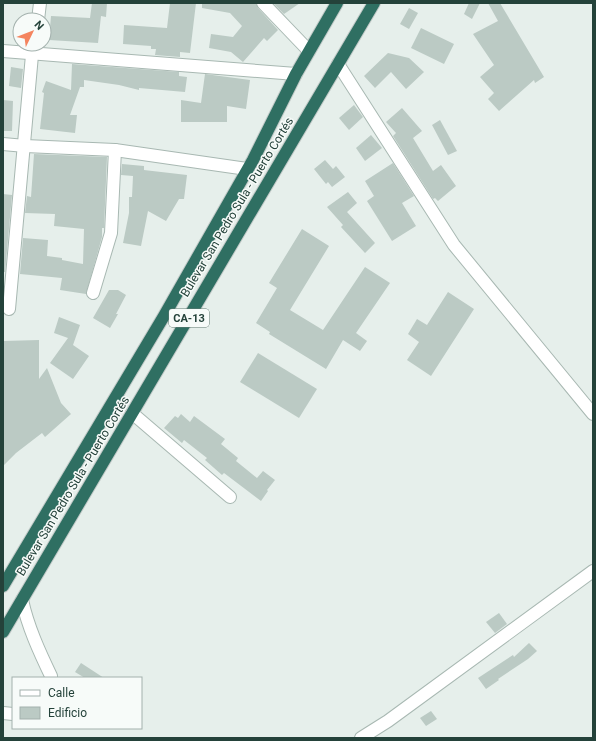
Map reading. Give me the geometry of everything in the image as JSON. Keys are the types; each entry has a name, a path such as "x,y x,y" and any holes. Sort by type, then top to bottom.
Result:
{"highway":[{"name":"Bulevar San Pedro Sula - Puerto Cortés","path":"3,586 164,316 247,169 296,74 337,3"},
{"name":"Bulevar San Pedro Sula - Puerto Cortés","path":"3,632 374,3"}],"street":[{"path":"263,3 309,51"},
{"path":"52,51 296,74"},
{"path":"9,309 33,52"},
{"path":"338,64 454,245 593,414"},
{"path":"3,144 115,150 247,169"},
{"path":"93,292 111,233 115,150"},
{"path":"132,413 230,497"},
{"path":"361,738 388,721 593,571"},
{"path":"22,600 25,615 36,645 51,677"}],"building":[{"path":"92,3 107,3 106,17 101,16 98,43 52,40 52,16 90,18"},
{"path":"170,3 196,3 190,53 180,52 180,57 155,55 156,49 151,49 151,46 123,44 124,25 167,28"},
{"path":"202,3 256,3 258,8 278,30 267,41 264,38 243,62 231,52 209,48 211,34 233,37 242,26 230,13 202,8"},
{"path":"273,3 300,3 284,14"},
{"path":"469,3 480,3 472,19 464,14"},
{"path":"488,3 500,3 544,77 535,83 534,80 499,111 488,99 494,93 480,77 494,65 473,34 498,21"},
{"path":"409,8 418,13 409,29 400,24"},
{"path":"421,28 454,44 444,64 411,48"},
{"path":"388,53 409,58 424,72 406,89 391,72 375,88 364,76"},
{"path":"72,64 179,72 179,76 187,77 185,92 139,88 139,90 119,85 84,80 84,87 80,87 70,115 77,115 75,133 40,129 44,93 42,92 46,81 71,90"},
{"path":"11,67 23,69 21,88 9,86"},
{"path":"205,74 250,80 246,109 227,106 227,122 181,122 181,100 201,103"},
{"path":"3,100 13,101 12,131 3,131"},
{"path":"354,105 363,117 349,130 339,118"},
{"path":"402,108 422,131 413,138 433,171 441,165 456,186 438,201 435,198 433,199 393,136 396,133 386,122"},
{"path":"440,120 457,151 448,155 432,125"},
{"path":"371,135 382,148 365,161 356,148"},
{"path":"34,154 107,157 104,228 102,228 102,237 86,294 60,290 62,278 20,274 23,238 48,240 47,256 62,258 62,260 83,264 84,229 54,226 55,214 25,213 27,196 31,197"},
{"path":"325,160 333,169 336,166 345,177 332,187 328,182 326,184 314,169"},
{"path":"393,163 414,196 402,203 416,226 392,241 367,201 374,196 365,181"},
{"path":"122,164 144,166 144,170 187,175 184,199 179,199 166,221 148,211 141,246 123,243 129,213 129,197 132,197 133,176 121,175"},
{"path":"348,192 357,203 347,212 375,243 365,253 341,227 343,225 327,207"},
{"path":"3,194 12,195 5,272 3,272"},
{"path":"302,229 329,246 290,310 323,330 365,267 390,283 356,333 367,341 360,351 343,340 326,369 269,334 270,332 256,323 277,288 269,283"},
{"path":"109,290 118,290 126,295 110,328 93,318"},
{"path":"448,292 474,309 431,376 407,360 419,342 408,334 417,319 427,325"},
{"path":"59,317 80,325 73,345 89,356 73,379 50,363 68,338 54,333"},
{"path":"39,340 39,379 47,368 61,403 71,414 45,437 42,433 16,453 3,466 3,341"},
{"path":"258,353 317,389 299,418 240,382"},
{"path":"181,414 190,422 194,416 225,439 221,444 238,458 236,461 257,478 263,471 275,480 261,501 224,473 222,475 205,460 207,458 184,440 182,443 164,428 175,416 178,418"},
{"path":"499,613 507,624 495,633 486,622"},
{"path":"529,643 537,651 486,689 478,678 513,655 514,657"},
{"path":"81,663 102,677 83,677 75,672"},
{"path":"431,711 437,719 426,726 420,718"}]}
